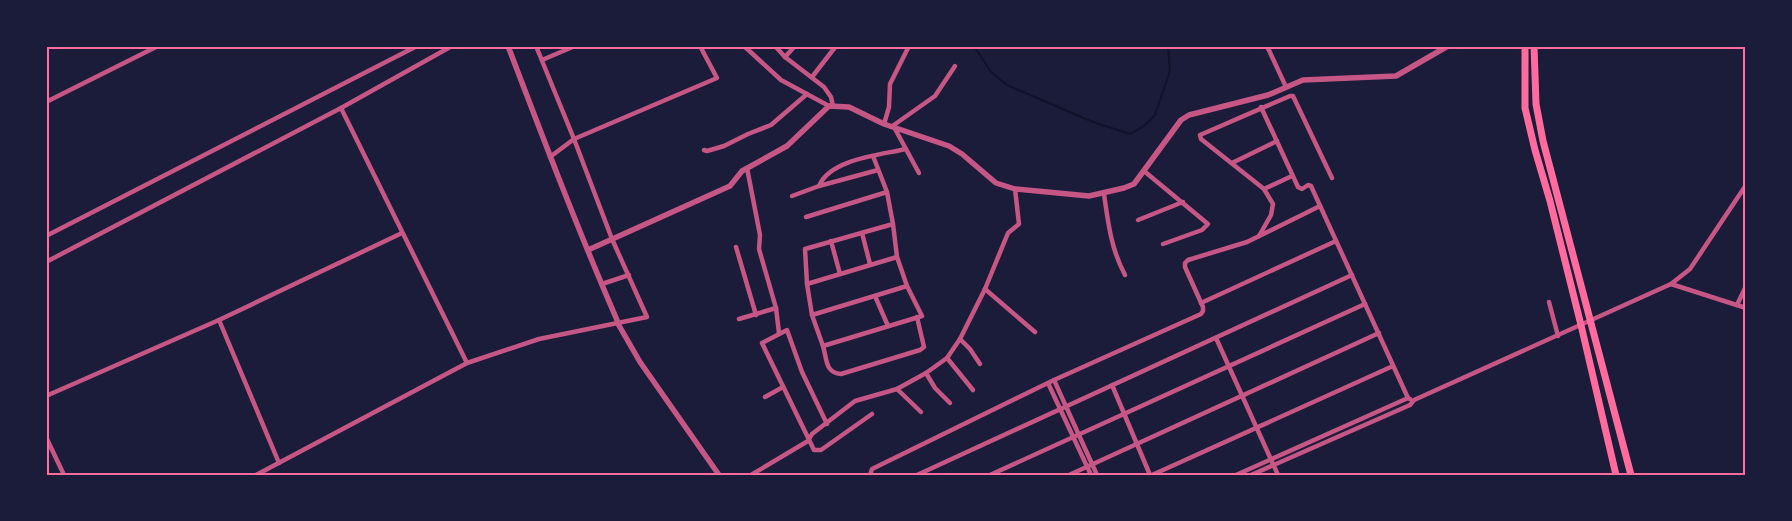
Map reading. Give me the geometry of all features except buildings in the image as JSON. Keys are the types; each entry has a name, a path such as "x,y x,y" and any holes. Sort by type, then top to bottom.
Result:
{"main road":[{"path":"1525,46 1526,108 1535,150 1550,200 1581,325 1616,475"},
{"path":"1534,46 1536,104 1543,141 1631,475"}],"street":[{"path":"46,102 158,46"},
{"path":"46,236 417,46"},
{"path":"46,262 341,108 452,46"},
{"path":"508,46 550,157 618,320 617,322 640,362 719,475"},
{"path":"256,475 466,364 539,339 647,317 612,239 536,46"},
{"path":"542,60 575,46"},
{"path":"550,157 574,139 717,78 700,46"},
{"path":"744,46 781,80 831,106 849,107 884,124 949,146 996,183 1015,189 1089,196 1104,194 1134,184 1181,120 1189,115 1268,95 1303,80 1396,76 1448,46"},
{"path":"588,250 730,186 742,171 787,146 831,106 831,97 824,87 785,57 775,46"},
{"path":"785,57 795,46"},
{"path":"812,77 836,46"},
{"path":"884,124 889,107 890,84 909,46"},
{"path":"1267,46 1286,87"},
{"path":"893,127 935,96 955,66"},
{"path":"704,150 707,151 726,145 746,134 771,125 807,94"},
{"path":"1259,236 1271,214 1273,204 1264,189 1201,139 1200,135 1261,107 1293,96 1332,178"},
{"path":"1261,107 1299,189 1311,186 1408,398"},
{"path":"341,108 466,364"},
{"path":"893,127 919,173"},
{"path":"1232,163 1277,141"},
{"path":"819,186 822,179 842,164 906,149"},
{"path":"823,346 922,316 907,286 897,257 887,192 873,156"},
{"path":"747,168 760,236 759,249 776,308 779,334"},
{"path":"792,196 819,186 878,170"},
{"path":"1144,171 1208,224 1202,230 1163,244"},
{"path":"1264,189 1292,176"},
{"path":"1251,475 1410,406 1414,400 1671,284 1690,269 1746,185"},
{"path":"751,475 808,441 812,434 855,401 897,389 926,374 947,358 960,339 985,289 1008,233 1019,224 1015,189"},
{"path":"806,217 887,192"},
{"path":"1104,194 1111,242 1118,262 1126,275"},
{"path":"1138,220 1183,202"},
{"path":"870,475 872,469 1054,380 1201,314 1203,311 1201,303 1184,267 1185,263 1259,236 1320,206"},
{"path":"893,224 804,249 812,316 829,370 834,374 842,374 920,350 924,347 917,317"},
{"path":"46,396 219,320 402,233"},
{"path":"862,233 870,264"},
{"path":"832,241 840,274"},
{"path":"1201,303 1336,241"},
{"path":"736,247 756,315"},
{"path":"807,284 897,257"},
{"path":"602,284 629,275"},
{"path":"917,475 1352,275"},
{"path":"1671,284 1746,308"},
{"path":"812,316 907,286"},
{"path":"1737,305 1746,286"},
{"path":"985,289 1035,332"},
{"path":"875,296 888,326"},
{"path":"1548,302 1558,336"},
{"path":"990,475 1365,304"},
{"path":"739,319 776,308"},
{"path":"219,320 278,463"},
{"path":"827,424 802,372 787,330 762,343 814,450 821,450 872,414"},
{"path":"1069,475 1379,333"},
{"path":"1216,338 1278,475"},
{"path":"960,339 970,349 980,364"},
{"path":"947,358 973,390"},
{"path":"1112,385 1151,475 1393,366"},
{"path":"926,374 935,388 950,404"},
{"path":"1054,380 1097,475"},
{"path":"1048,383 1091,475"},
{"path":"765,396 783,387"},
{"path":"897,389 921,412"},
{"path":"1236,475 1408,398 1414,400"},
{"path":"46,436 64,475"}],"waterway":[{"path":"974,46 991,72 1007,85 1093,122 1130,134 1144,126 1155,115 1170,71 1168,46"}]}
